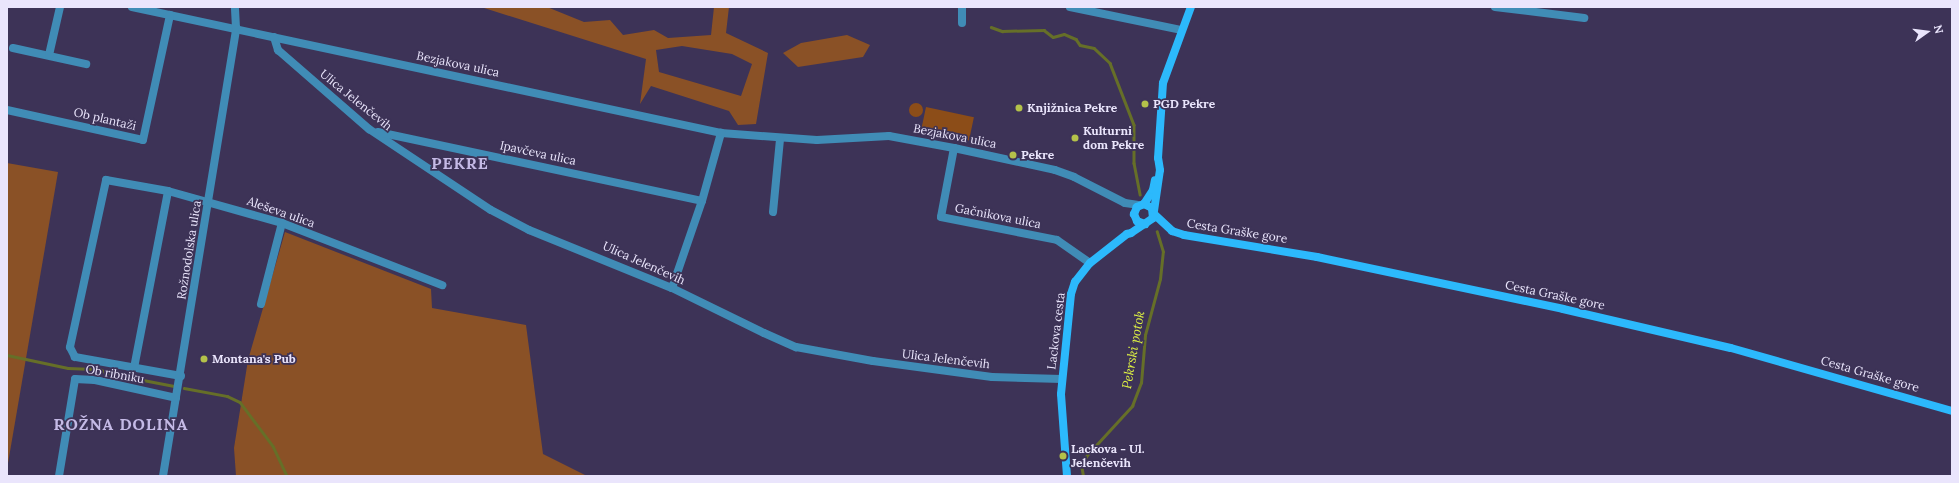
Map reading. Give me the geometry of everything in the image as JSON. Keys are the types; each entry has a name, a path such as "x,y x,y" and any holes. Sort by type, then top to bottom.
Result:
{"street":[{"path":"49,55 60,7"},
{"name":"Bezjakova ulica","path":"132,7 236,28 721,133 780,139 889,136 954,148 1055,170 1074,176 1124,203 1142,204"},
{"path":"235,7 236,28"},
{"path":"962,7 962,23"},
{"path":"1070,7 1182,30"},
{"path":"1127,234 1142,204 1153,190 1158,158 1163,87 1191,7"},
{"path":"1496,7 1584,18"},
{"name":"Ob plantaži","path":"7,110 143,140 170,15"},
{"name":"Rožnodolska ulica","path":"163,476 181,376 236,28"},
{"name":"Ulica Jelenčevih","path":"274,37 278,50 369,130 491,210 529,230 672,288 764,334 796,346 932,370 992,377 1062,379"},
{"path":"13,48 86,64"},
{"name":"Ipavčeva ulica","path":"369,130 404,139 542,165 702,201"},
{"path":"672,288 702,201 721,133"},
{"path":"773,212 780,139"},
{"name":"Gačnikova ulica","path":"954,148 941,217 1057,240 1090,263"},
{"path":"1147,223 1154,212 1160,170 1158,158"},
{"name":"Aleševa ulica","path":"134,368 75,357 70,346 106,180 168,191 282,223 442,285"},
{"path":"168,191 134,368 181,376"},
{"path":"1124,203 1135,216 1147,223 1172,231"},
{"name":"Cesta Graške gore","path":"1142,204 1154,212 1172,231 1345,262 1683,336 1781,361 1952,411"},
{"path":"261,304 282,223"},
{"name":"Lackova cesta","path":"1067,476 1062,379 1071,294 1075,282 1090,263 1127,234 1147,223"},
{"name":"Ob ribniku","path":"59,476 75,379 95,380 176,398"}],"shaded area":[{"path":"481,7 547,7 584,22 610,20 623,35 654,30 668,38 711,35 714,7 729,7 726,33 768,53 756,124 738,125 729,111 651,86 640,104 646,59","holes":["682,46 732,54 752,64 741,96 659,72 656,50"]},
{"path":"847,35 870,45 863,57 798,67 783,53 801,43"},
{"path":"913,103 919,103 923,107 923,113 919,117 913,117 909,113 909,107"},
{"path":"926,107 974,117 969,141 921,130"},
{"path":"7,163 58,172 7,469"},
{"path":"285,232 431,289 432,308 526,325 543,454 587,476 236,476 234,448 248,360"}],"waterway":[{"path":"991,27 1002,31 1044,30 1053,37 1064,34 1076,39 1080,45 1094,48 1110,63 1134,125 1134,163 1140,194"},
{"name":"Pekrski potok","path":"1083,476 1081,465 1087,455 1132,406 1141,383 1145,335 1160,279 1163,252 1157,232"},
{"path":"7,355 68,368 100,369 107,373 174,386"},
{"path":"184,388 227,396 240,402 273,446 287,476"}],"place":[{"name":"PGD Pekre","path":"1145,104"},
{"name":"Knjižnica Pekre","path":"1019,108"},
{"name":"Kulturni dom Pekre","path":"1075,138"},
{"name":"Pekre","path":"1013,155"},
{"name":"Montana's Pub","path":"204,359"},
{"name":"Lackova - Ul. Jelenčevih","path":"1063,456"}],"district":[{"name":"PEKRE","path":"460,163"},
{"name":"ROŽNA DOLINA","path":"121,424"}]}
